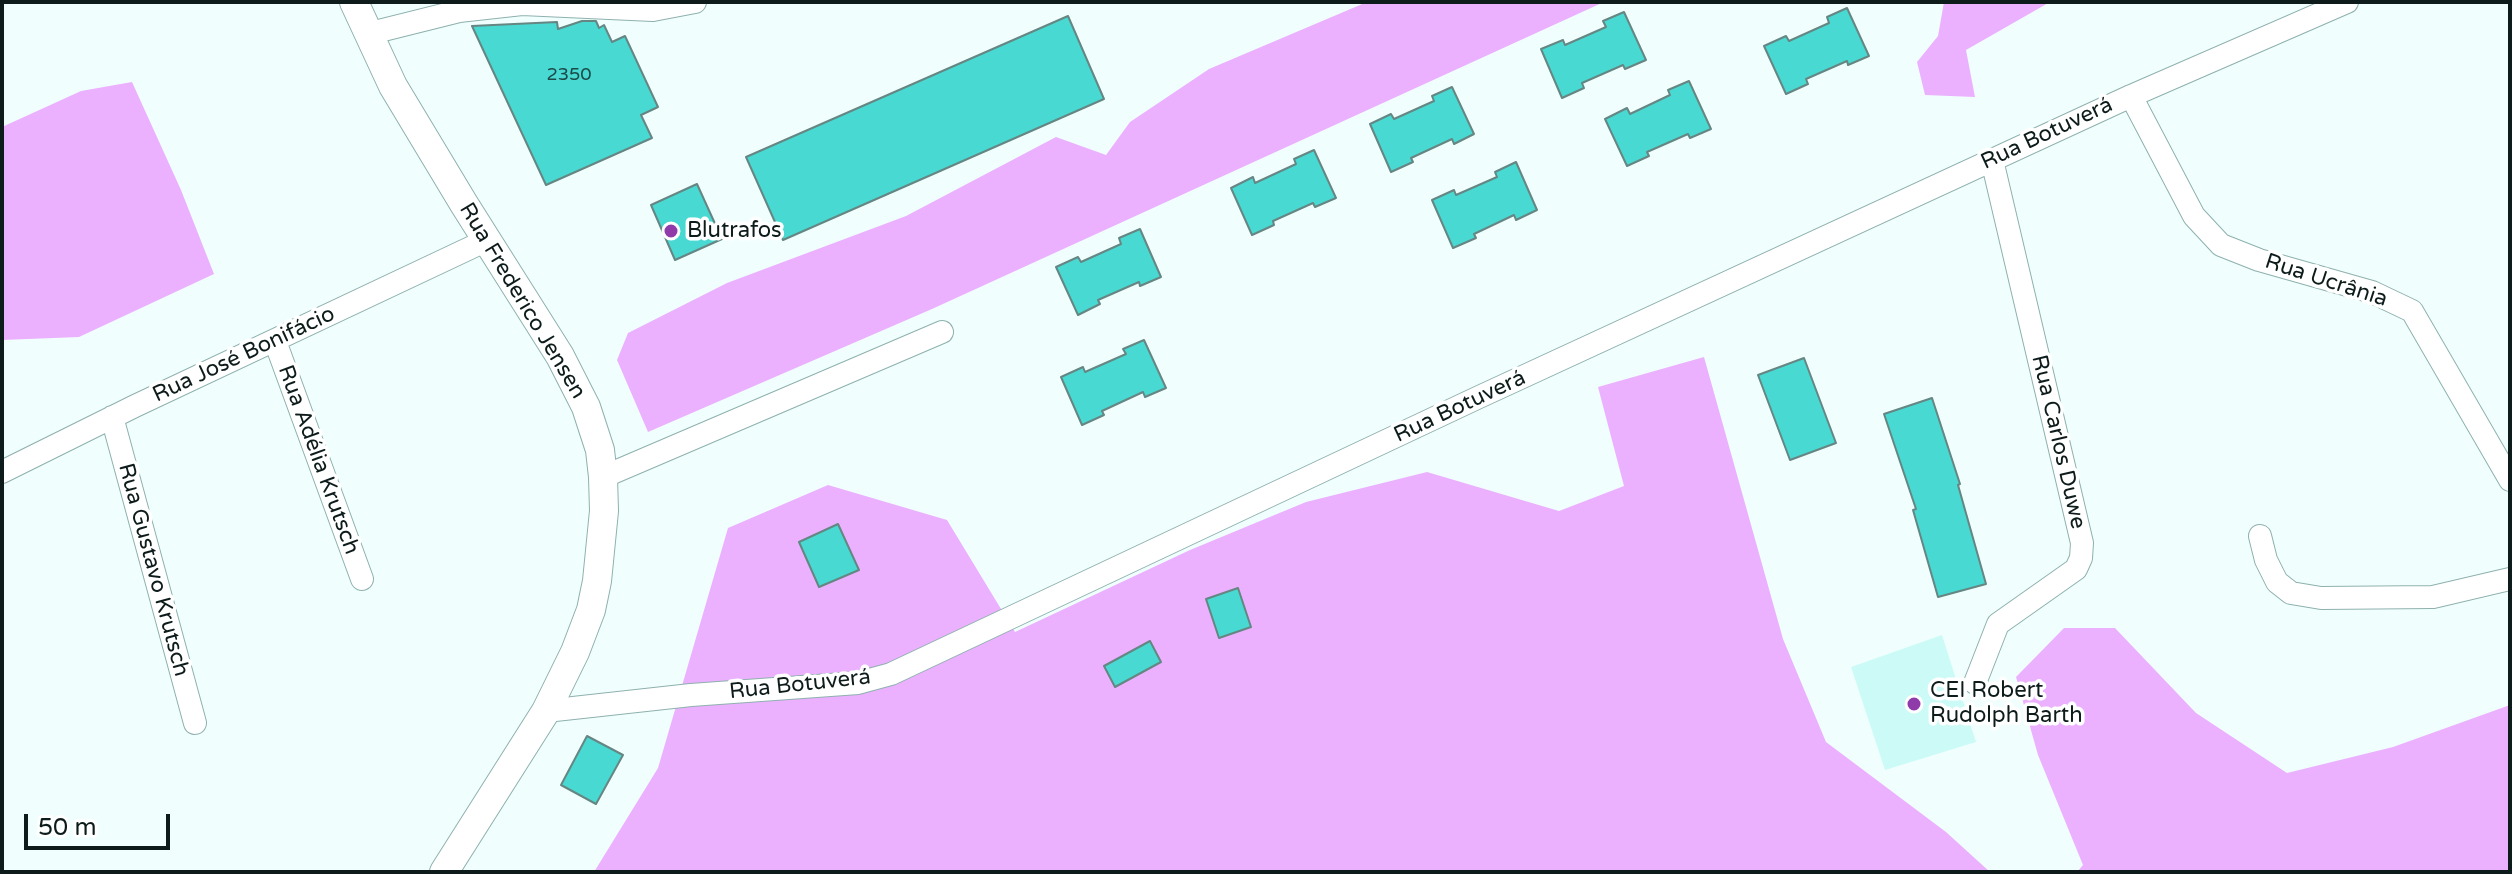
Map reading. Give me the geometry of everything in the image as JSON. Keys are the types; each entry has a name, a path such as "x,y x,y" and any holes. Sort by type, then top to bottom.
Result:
{"main road":[{"name":"Rua Frederico Jensen","path":"354,2 393,86 560,356 580,394 600,450 603,477 601,547 591,610 575,652 546,711 444,872"}],"street":[{"path":"367,34 459,11 522,4 653,10 695,2"},
{"name":"Rua Botuverá","path":"546,711 691,695 858,683 891,674 1992,160 2347,2"},
{"name":"Rua Ucrânia","path":"2131,96 2194,216 2221,245 2259,260 2372,292 2412,311 2510,480"},
{"name":"Rua Carlos Duwe","path":"1975,683 1998,624 2076,569 2082,543 1992,160"},
{"name":"Rua José Bonifácio","path":"2,472 487,240"},
{"path":"603,477 942,332"},
{"name":"Rua Adélia Krutsch","path":"275,341 362,579"},
{"name":"Rua Gustavo Krutsch","path":"112,417 195,723"},
{"path":"2260,536 2266,560 2277,582 2291,593 2321,598 2433,597 2510,579"}],"shaded area":[{"path":"1367,2 1604,2 932,309 648,432 617,360 628,333 727,283 906,216 1056,137 1106,155 1130,122 1209,69"},
{"path":"1944,2 2050,2 1966,50 1975,97 1925,95 1917,62 1938,36"},
{"path":"132,82 181,190 214,274 79,337 2,340 2,127 81,91"},
{"path":"1704,357 1783,639 1826,742 1946,832 1990,872 594,872 658,768 728,528 828,485 947,520 1015,632 1190,550 1306,502 1427,472 1559,511 1624,486 1598,387"},
{"path":"2064,628 2115,628 2196,713 2287,773 2393,747 2510,705 2510,872 2077,872 2083,865 2038,755 2016,677"},
{"name":"CEI Robert Rudolph Barth","path":"1942,635 1976,742 1885,770 1851,667"}],"building":[{"path":"1847,8 1869,56 1848,65 1847,61 1806,79 1808,84 1786,94 1764,46 1786,36 1789,41 1829,23 1827,17"},
{"path":"1624,12 1646,60 1625,69 1623,65 1582,83 1584,88 1562,98 1541,49 1563,40 1565,45 1606,27 1603,21"},
{"path":"1068,16 1104,99 783,240 746,157"},
{"path":"582,21 596,21 599,28 604,25 612,42 625,36 658,107 641,115 652,138 546,185 472,26 557,22 558,29"},
{"path":"1689,81 1711,129 1690,138 1688,134 1647,152 1649,156 1627,166 1605,119 1627,108 1630,114 1670,95 1668,90"},
{"path":"1452,87 1474,134 1454,144 1452,139 1411,158 1413,162 1391,172 1370,124 1391,114 1394,119 1434,101 1432,96"},
{"path":"1314,150 1336,198 1315,207 1313,203 1273,221 1274,225 1252,235 1231,188 1253,177 1255,183 1296,164 1294,159"},
{"path":"1516,162 1537,210 1516,220 1514,215 1453,248 1432,200 1454,190 1456,195 1497,177 1495,172"},
{"path":"697,184 722,239 675,260 651,205"},
{"path":"1140,229 1161,277 1140,286 1139,282 1098,300 1100,304 1078,315 1056,267 1078,257 1081,262 1121,244 1119,238"},
{"path":"1144,340 1166,388 1145,397 1143,392 1102,411 1104,415 1082,425 1061,377 1083,367 1085,372 1126,354 1123,349"},
{"path":"1804,358 1836,443 1790,460 1758,375"},
{"path":"1932,398 1960,484 1986,584 1938,597 1913,510 1916,509 1884,414"},
{"path":"838,524 859,570 819,587 799,542"},
{"path":"1238,588 1251,627 1219,638 1206,599"},
{"path":"1150,641 1161,662 1115,687 1104,666"},
{"path":"587,736 623,755 596,804 561,785"}],"place":[{"name":"Blutrafos","path":"671,231"},
{"name":"CEI Robert Rudolph Barth","path":"1914,704"}]}
